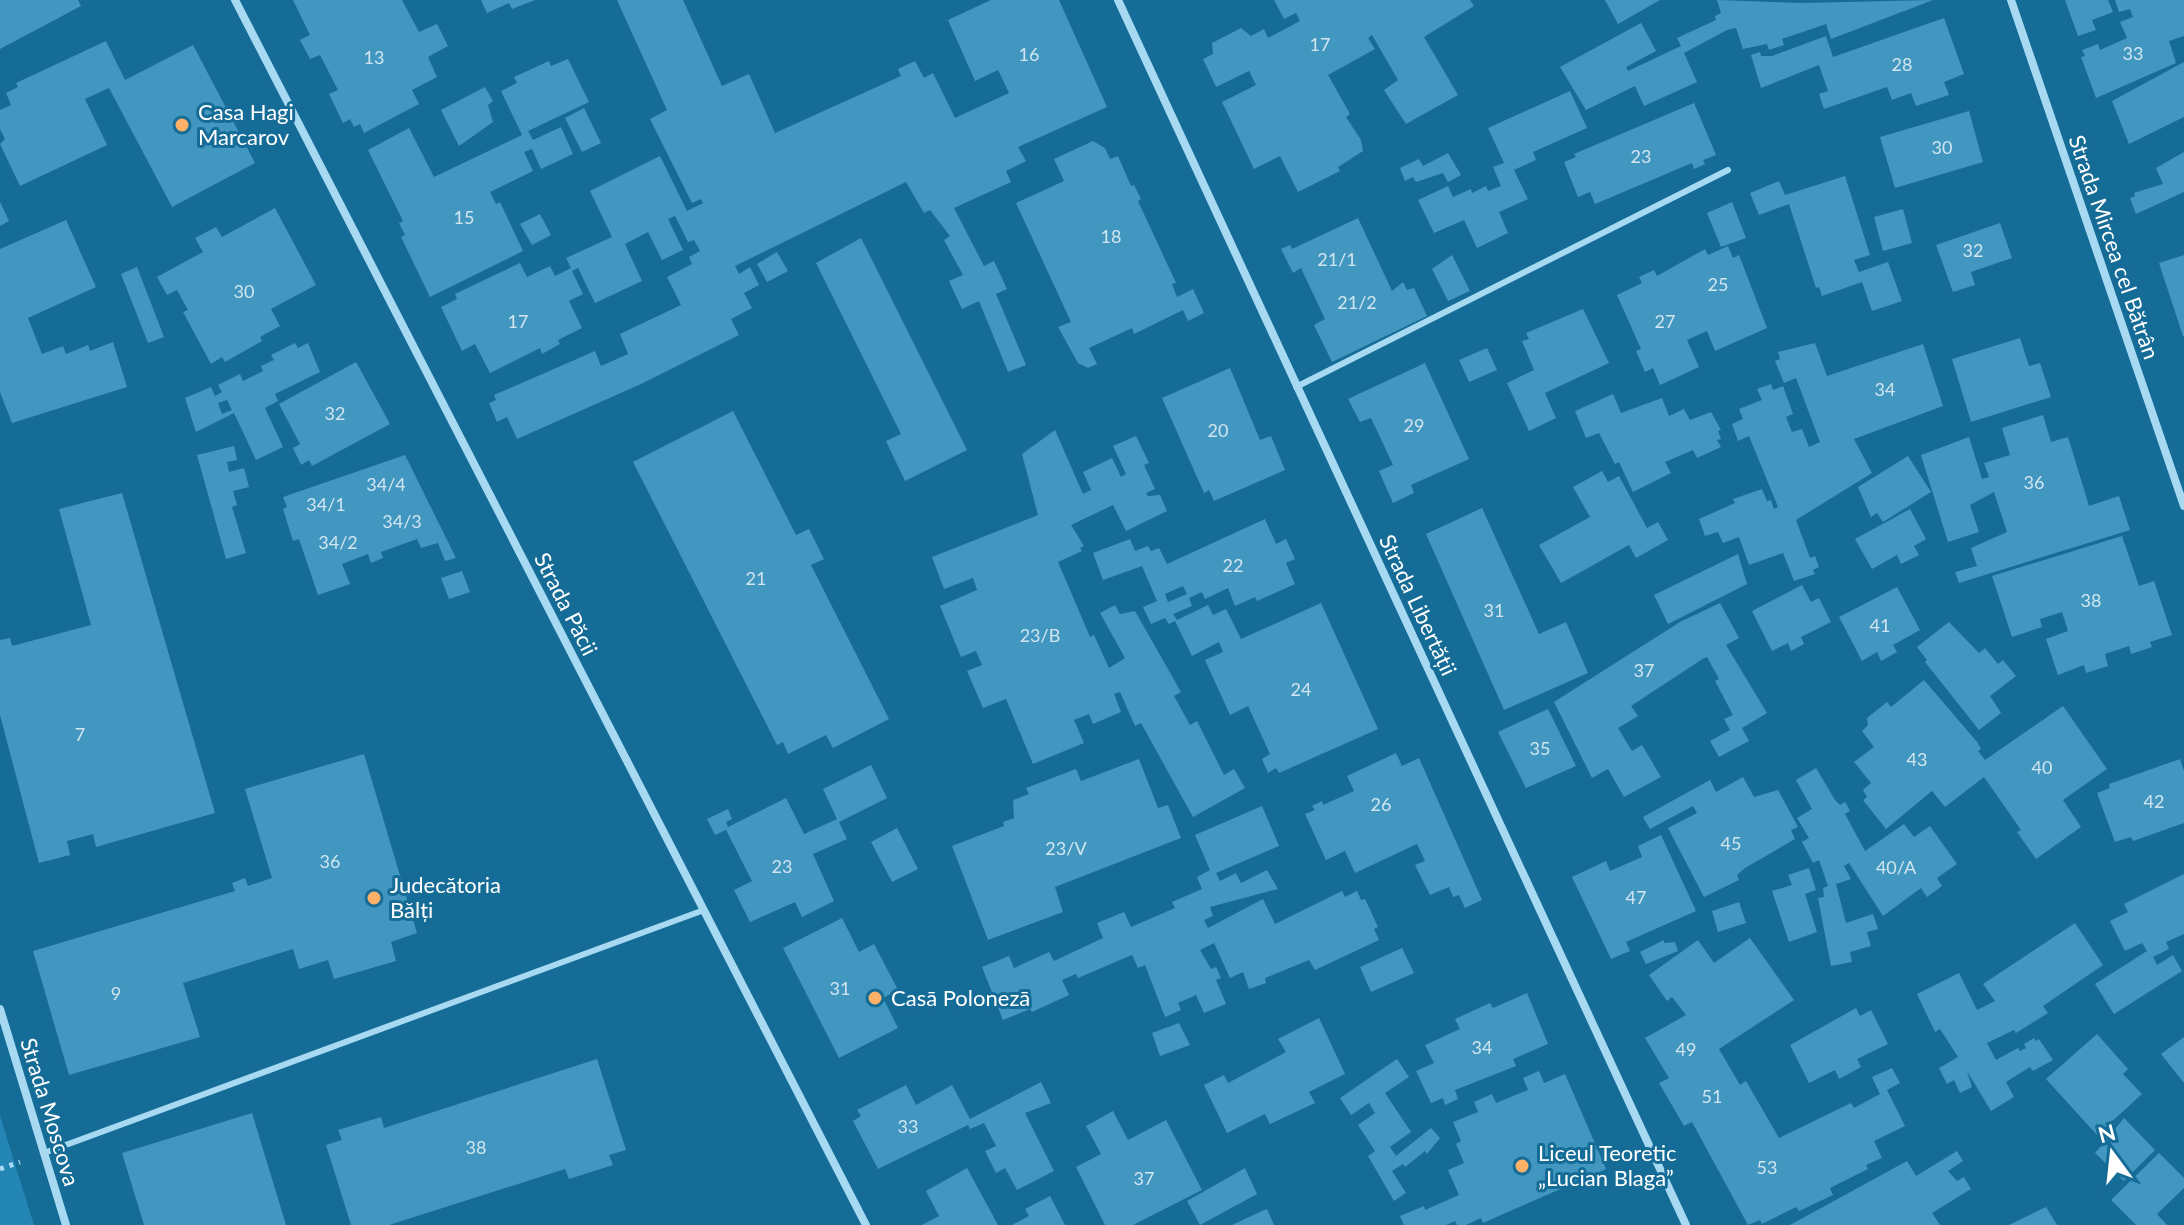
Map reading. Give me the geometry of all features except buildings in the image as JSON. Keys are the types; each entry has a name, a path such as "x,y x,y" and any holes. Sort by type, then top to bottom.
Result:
{"street":[{"name":"Strada Păcii","path":"235,0 866,1225"},
{"name":"Strada Libertății","path":"1118,0 1686,1225"},
{"name":"Strada Mircea cel Bătrân","path":"2011,0 2184,506"},
{"name":"Strada Moscova","path":"0,1009 66,1225"}],"lane":[{"path":"1296,387 1728,170"},
{"path":"44,1153 704,910"}],"shaded area":[{"path":"0,1116 34,1225 0,1225"}],"place":[{"name":"Casa Hagi Marcarov","path":"182,125"},
{"name":"Judecătoria Bălți","path":"374,898"},
{"name":"Casā Polonezā","path":"875,998"},
{"name":"Liceul Teoretic „Lucian Blaga”","path":"1522,1166"}]}
